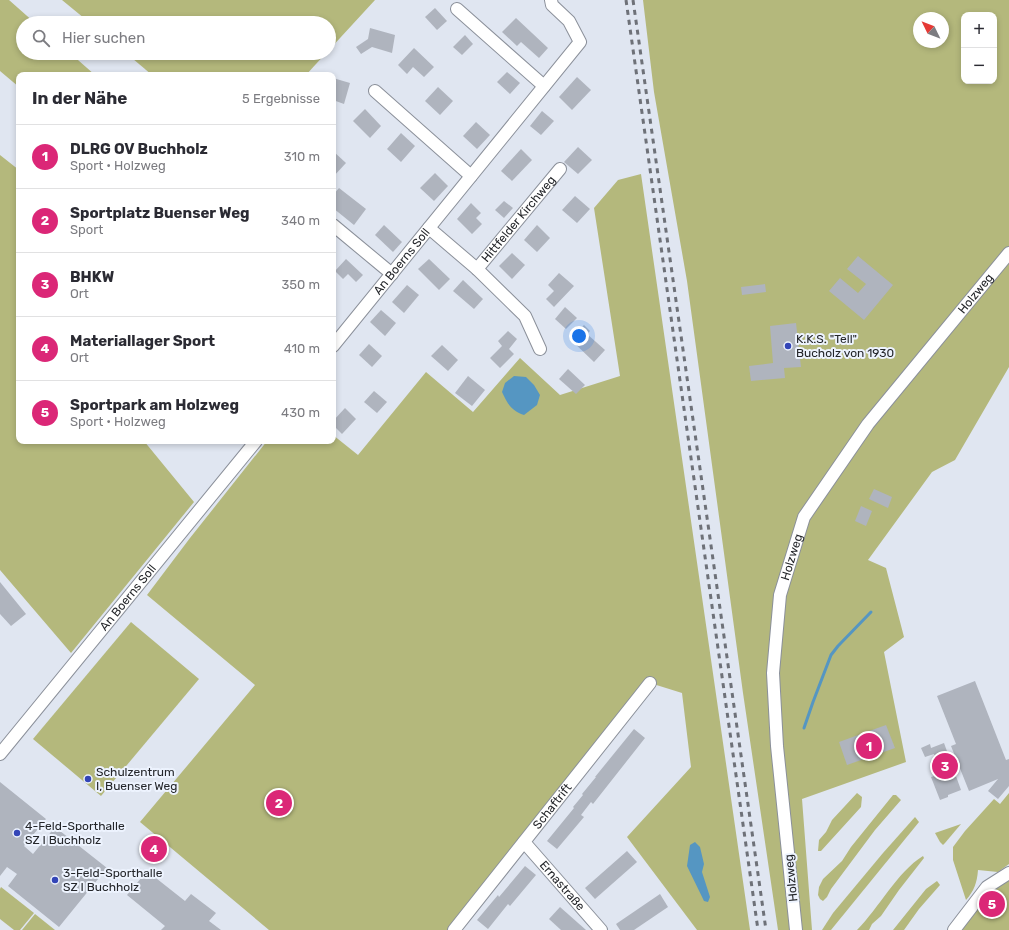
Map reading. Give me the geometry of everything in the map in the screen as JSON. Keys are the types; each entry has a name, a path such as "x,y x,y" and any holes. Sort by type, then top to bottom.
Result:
{"street":[{"name":"An Boerns Soll","path":"336,342 580,42 569,21 552,5 551,0"},
{"path":"457,9 544,86"},
{"path":"375,91 471,176"},
{"name":"Hittfelder Kirchweg","path":"477,269 560,169"},
{"path":"336,227 392,274"},
{"name":"Hittfelder Kirchweg","path":"429,228 477,269 525,316 540,349"},
{"name":"Holzweg","path":"796,930 777,746 773,673 780,595 804,516 868,424 1009,253"},
{"name":"An Boerns Soll","path":"0,754 254,444"},
{"name":"Schaftrift","path":"454,930 650,683"},
{"name":"Ernastraße","path":"524,842 601,930"},
{"path":"954,930 987,887 1009,873"}],"green space":[{"path":"0,0 9,0 27,16 16,16 16,60 78,60 92,72 16,72 16,84 0,71"},
{"path":"62,0 375,0 336,42 336,16 81,16"},
{"path":"643,0 1009,0 1009,367 955,460 932,472 868,560 886,568 904,637 884,652 906,762 802,799 812,930 778,930 743,693 687,281 654,92"},
{"path":"134,60 320,60 309,72 148,72"},
{"path":"0,155 16,168 16,444 146,444 194,502 71,653 0,570"},
{"path":"641,174 750,930 697,930 627,837 691,767 682,693 650,683 454,930 269,930 140,822 255,685 147,595 265,444 336,444 336,437 358,455 426,372 473,412 520,358 560,395 620,376 594,208 618,180"},
{"path":"131,622 199,679 101,796 33,739"},
{"path":"857,793 862,797 861,807 821,851 818,851 819,840 826,832 832,820"},
{"path":"1009,793 1009,864 998,872 978,870 975,886 966,900 953,860 953,847 965,831 994,799 1000,804"},
{"path":"893,795 896,795 901,800 875,830 831,889 827,897 823,901 820,899 818,895 819,887 823,879 842,861 851,847"},
{"path":"915,817 919,822 831,930 822,930 833,913"},
{"path":"961,824 943,845 940,842 935,833"},
{"path":"923,856 924,858 881,916 872,924 869,930 857,930 896,881 905,871"},
{"path":"1009,873 1009,930 954,930"},
{"path":"937,881 940,885 919,909 904,930 893,930 926,889"},
{"path":"1,887 34,913 20,930 14,930 0,919"},
{"path":"35,914 55,930 22,930"}],"water":[{"path":"514,376 526,377 534,385 540,395 537,405 524,415 510,406 502,392 505,383"},
{"path":"695,842 700,847 704,864 702,872 710,897 708,902 704,901 687,866 690,845"}],"building":[{"path":"435,8 447,21 437,30 425,17"},
{"path":"516,18 548,48 539,58 521,42 517,46 502,32"},
{"path":"370,28 395,35 392,53 372,47 361,54 356,47 368,39"},
{"path":"465,35 473,44 462,55 453,47"},
{"path":"414,48 434,67 424,77 413,67 407,74 398,65"},
{"path":"507,72 520,83 510,94 497,82"},
{"path":"577,77 591,90 572,110 559,97"},
{"path":"336,79 350,83 344,104 336,101"},
{"path":"438,87 453,101 440,115 425,101"},
{"path":"365,109 381,126 370,138 353,121"},
{"path":"542,111 554,121 541,135 530,126"},
{"path":"476,122 490,135 477,149 463,136"},
{"path":"401,133 415,146 401,162 387,149"},
{"path":"578,147 592,160 578,174 564,162"},
{"path":"521,149 532,160 512,181 501,171"},
{"path":"336,154 346,163 336,174"},
{"path":"435,173 448,186 434,201 420,188"},
{"path":"339,188 366,209 354,225 336,210 336,192"},
{"path":"575,196 590,209 577,223 562,210"},
{"path":"504,201 513,208 504,218 495,210"},
{"path":"471,203 481,213 476,218 482,224 472,234 457,219"},
{"path":"384,225 402,242 393,252 375,235"},
{"path":"537,225 550,238 537,252 524,240"},
{"path":"512,253 525,265 512,279 499,266"},
{"path":"858,256 893,285 864,320 829,291 840,278 858,293 866,284 847,269"},
{"path":"346,259 363,275 356,282 348,274 343,279 336,272 336,270"},
{"path":"429,259 450,279 439,290 418,269"},
{"path":"559,273 574,286 554,307 546,299 554,291 548,285"},
{"path":"463,280 483,299 474,309 453,291"},
{"path":"765,284 766,292 742,295 741,287"},
{"path":"407,285 419,295 404,313 392,302"},
{"path":"565,307 577,318 566,329 555,319"},
{"path":"381,310 396,323 385,336 370,322"},
{"path":"796,323 801,367 784,368 785,378 751,381 749,366 773,363 770,326"},
{"path":"584,325 590,331 587,334 605,350 594,362 570,339"},
{"path":"508,331 517,339 509,349 514,354 500,368 490,358 502,346 498,341"},
{"path":"369,344 382,356 372,367 359,355"},
{"path":"442,345 458,360 448,371 431,356"},
{"path":"568,369 585,385 576,394 559,379"},
{"path":"468,376 485,390 472,406 455,393"},
{"path":"374,391 387,402 377,413 364,402"},
{"path":"345,408 356,419 342,434 336,428 336,418"},
{"path":"874,489 892,497 888,508 869,499"},
{"path":"861,506 872,511 866,526 855,521"},
{"path":"0,582 26,614 11,626 0,614"},
{"path":"975,681 1006,760 1009,759 1009,786 998,799 988,791 998,779 969,791 951,746 956,744 937,696"},
{"path":"886,725 895,748 847,765 839,742"},
{"path":"634,729 645,738 593,804 591,802 581,815 584,817 557,849 547,841 574,808 573,807 595,777"},
{"path":"944,743 961,790 940,800 931,777 941,774 934,754 925,757 921,748 930,744 931,748"},
{"name":"3-Feld-Sporthalle SZ I Buchholz","path":"0,782 46,819 24,846 33,854 55,827 107,868 59,927 8,886 17,874 7,867 0,876"},
{"path":"150,841 162,851 158,856 146,846"},
{"path":"627,851 637,862 595,899 585,888"},
{"path":"525,866 536,875 510,906 508,904 488,929 477,920"},
{"path":"147,871 185,901 191,894 216,913 209,921 221,930 161,930 165,926 127,895"},
{"path":"660,894 668,907 634,930 620,930 616,924"},
{"path":"560,907 586,930 561,930 549,919"}],"waterway":[{"path":"804,728 831,655 871,612"}],"railway":[{"path":"626,0 758,930"},
{"path":"633,0 766,930"}],"place":[{"name":"K.K.S. \"Tell\" Bucholz von 1930","path":"788,346"},
{"name":"DLRG OV Buchholz","path":"869,746"},
{"name":"BHKW","path":"945,766"},
{"name":"Schulzentrum I, Buenser Weg","path":"88,779"},
{"name":"Sportplatz Buenser Weg","path":"279,803"},
{"name":"4-Feld-Sporthalle SZ I Buchholz","path":"17,833"},
{"name":"Materiallager Sport","path":"154,849"},
{"name":"3-Feld-Sporthalle SZ I Buchholz","path":"55,880"},
{"name":"Sportpark am Holzweg","path":"992,904"}]}
